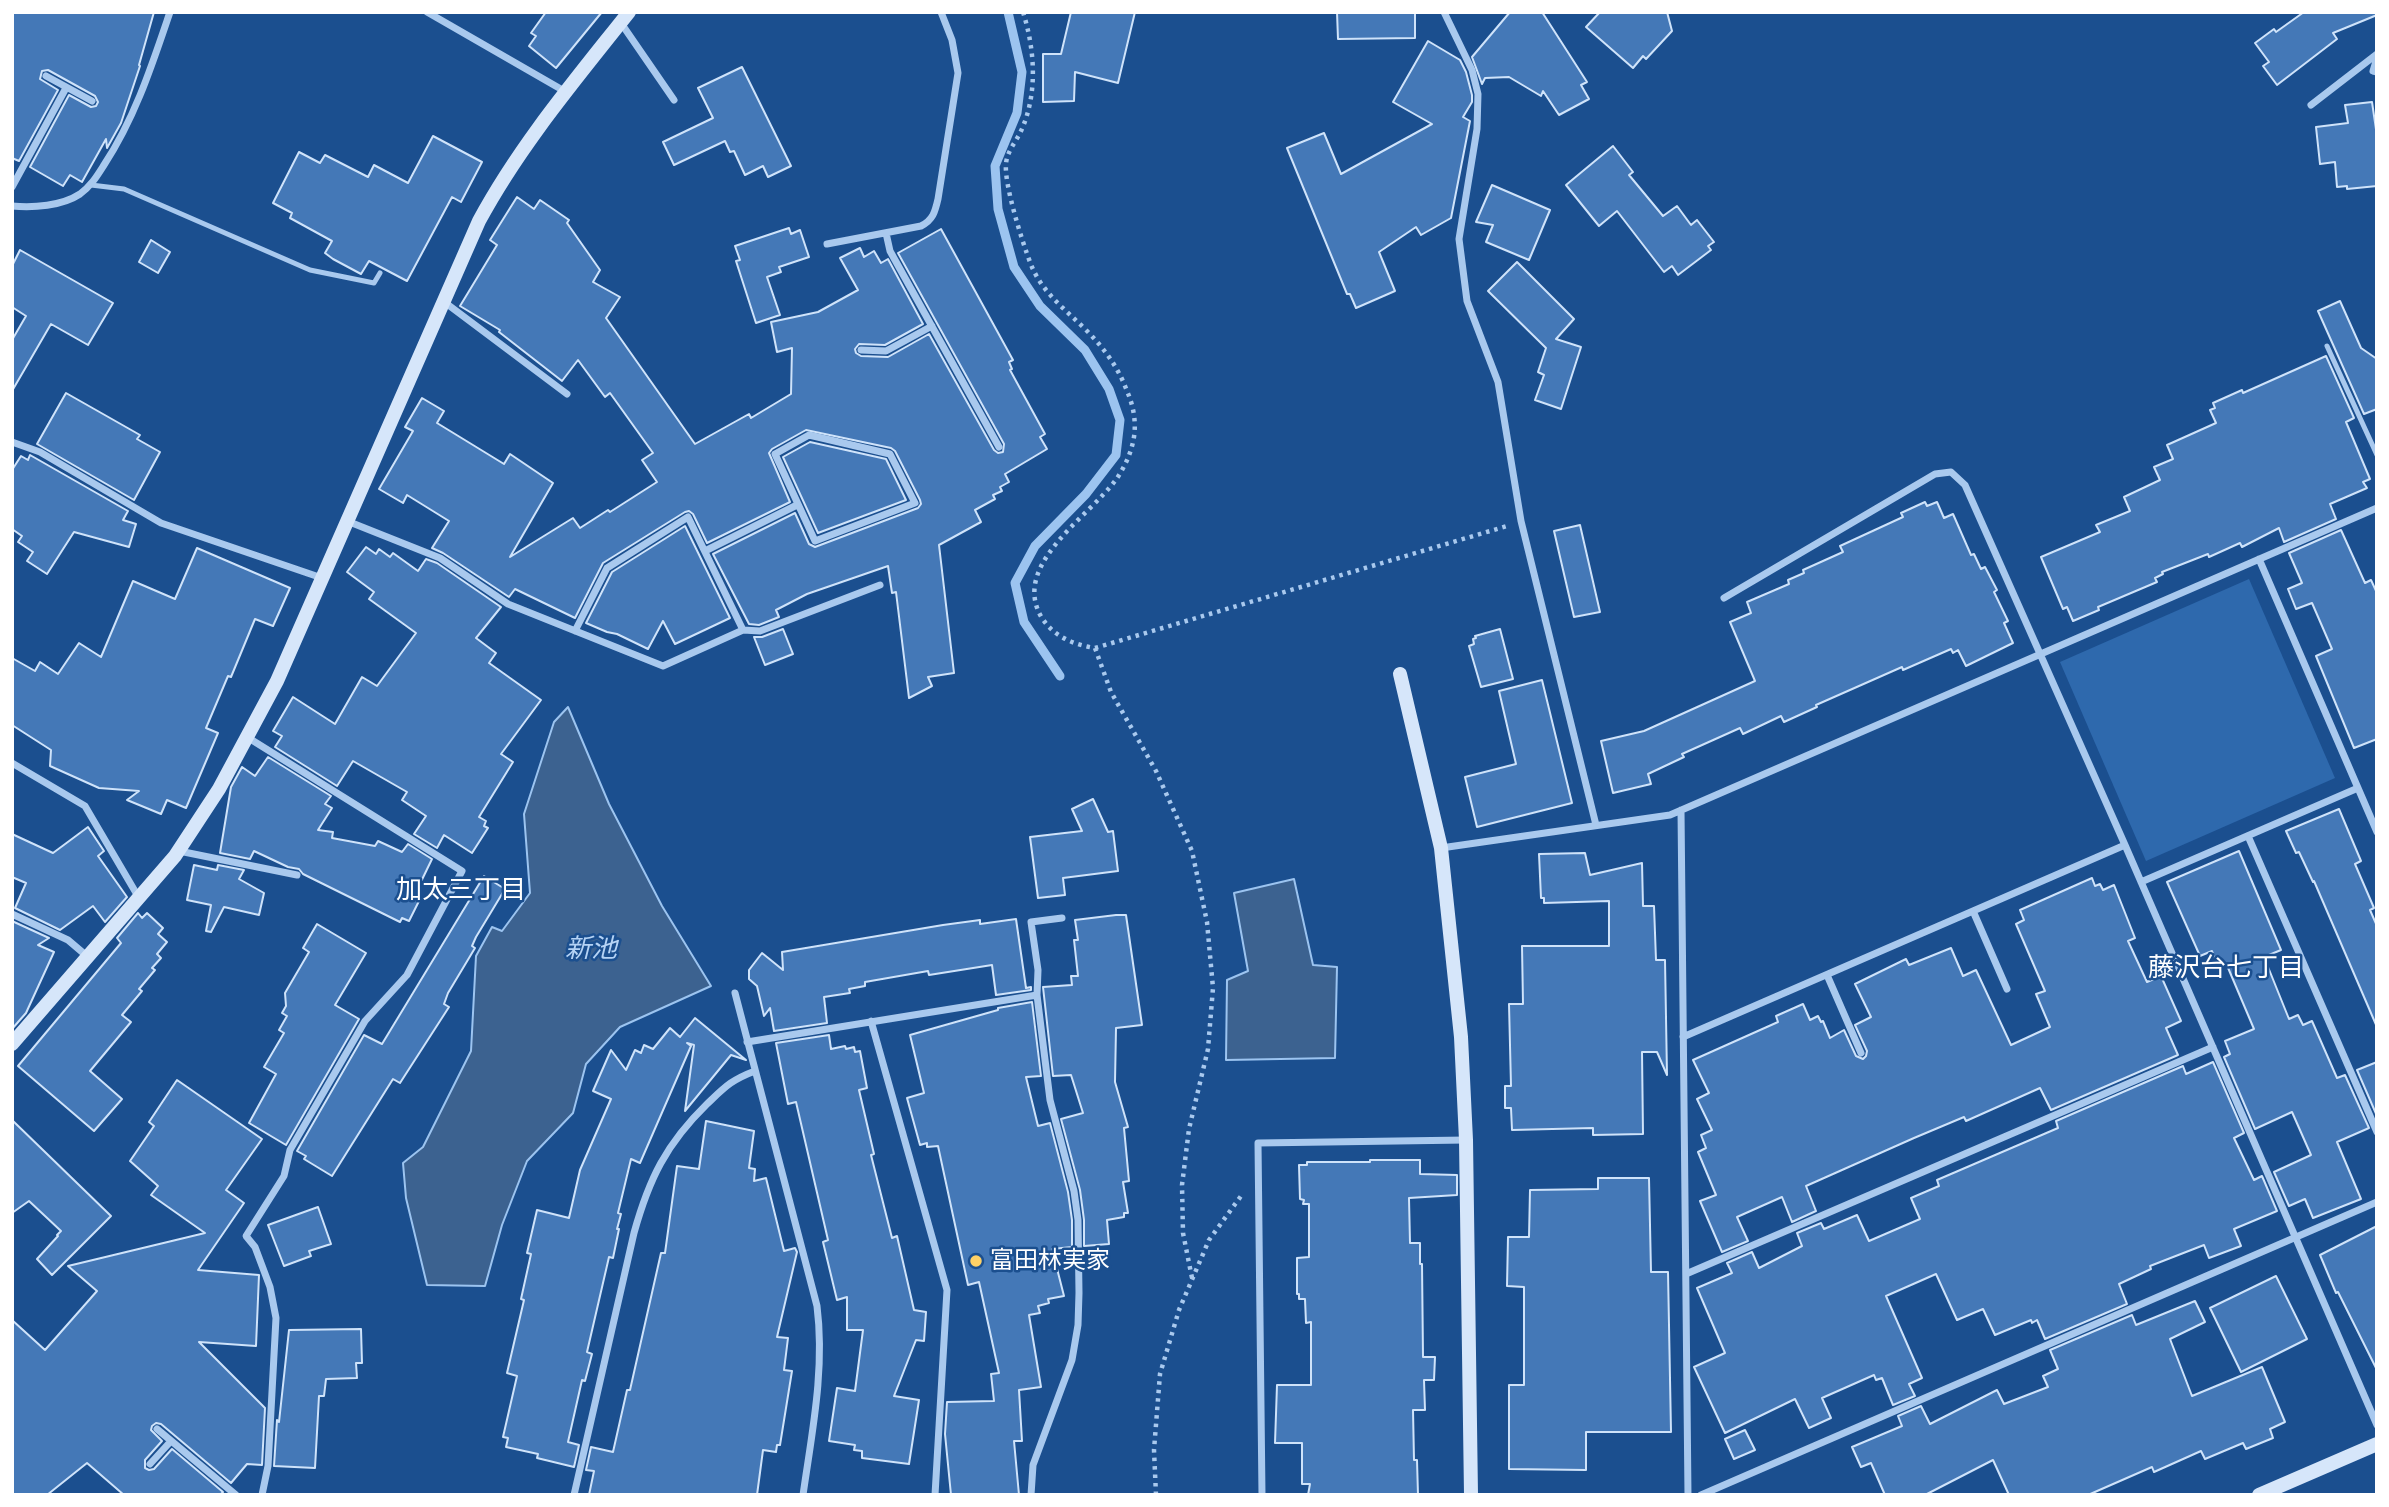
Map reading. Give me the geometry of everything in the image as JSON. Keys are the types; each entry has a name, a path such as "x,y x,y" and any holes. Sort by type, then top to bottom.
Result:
{"street":[{"path":"12,206 56,203 78,195 91,185 128,122 170,12"},
{"path":"427,12 566,92"},
{"path":"827,244 921,226 929,222 938,199 958,73 951,40 941,12"},
{"path":"1444,12 1472,69 1478,94 1477,129 1459,239 1468,301 1498,382 1521,521 1596,825"},
{"path":"12,1044 178,851 219,789 277,681 467,244 500,181 622,17 674,100"},
{"path":"2377,56 2373,71 2377,72"},
{"path":"2311,105 2377,56"},
{"path":"46,76 92,101"},
{"path":"12,187 66,88"},
{"path":"886,233 890,251 999,447"},
{"path":"443,300 567,394"},
{"path":"861,350 886,351 932,326"},
{"path":"809,435 890,454 915,503 815,541 797,505 775,454 809,435"},
{"path":"12,442 40,452 162,523 322,578"},
{"path":"1724,598 1935,474 1951,472 1965,485 2377,1425"},
{"path":"705,551 797,505"},
{"path":"1441,848 1670,815 2377,508"},
{"path":"575,631 607,568 688,517 743,630"},
{"path":"347,521 440,558 508,604 663,666 743,630 760,631 880,585"},
{"path":"2259,559 2377,832"},
{"path":"1400,674 1441,848 1460,1024 1466,1140 1471,1495"},
{"path":"247,737 462,871 407,975 365,1021 290,1150 284,1176 246,1236 255,1247 270,1287 276,1318 268,1466 262,1495"},
{"path":"12,763 85,806 139,898"},
{"path":"2141,882 2358,789"},
{"path":"1681,810 1688,1495"},
{"path":"2248,836 2377,1132"},
{"path":"1683,1037 2125,845"},
{"path":"178,851 297,875"},
{"path":"1973,911 2007,989"},
{"path":"12,914 68,940 88,957"},
{"path":"1031,1495 1033,1465 1072,1360 1078,1325 1078,1220 1074,1191 1050,1100 1031,922 1062,918"},
{"path":"1827,975 1861,1053"},
{"path":"734,993 819,1318 819,1385 803,1495"},
{"path":"747,1042 1037,995"},
{"path":"871,1021 947,1290 935,1495"},
{"path":"1686,1274 2213,1047"},
{"path":"574,1495 644,1195 658,1164 679,1133 734,1079 755,1071"},
{"path":"1262,1495 1258,1143 1466,1140"},
{"path":"1702,1495 2377,1202"},
{"path":"157,1429 236,1495"},
{"path":"150,1464 171,1441"},
{"path":"2259,1495 2377,1444"}],"lane":[{"path":"91,185 124,189 310,270 374,284 380,273"},
{"path":"2327,346 2377,455"}],"path":[{"path":"1023,12 1030,32 1033,83 1029,109 1006,164 1007,183 1030,262 1039,283 1107,353 1121,375 1135,419 1133,441 1121,472 1061,539 1038,570 1032,591 1035,606 1044,621 1056,633 1075,645 1095,648 1521,521"},
{"path":"1095,648 1111,692 1156,771 1192,851 1207,922 1213,988 1208,1049 1189,1129 1182,1185 1183,1233 1192,1278"},
{"path":"1156,1495 1154,1450 1160,1374 1179,1310 1209,1240 1258,1173"}],"shaded area":[{"path":"2249,579 2335,778 2146,861 2060,662"}],"water":[{"name":"新池","path":"568,707 609,804 662,906 711,986 620,1027 586,1064 573,1113 527,1161 502,1225 485,1286 427,1285 406,1198 403,1163 423,1147 471,1051 476,956 492,927 502,931 530,893 524,814 554,722"},
{"path":"1294,879 1313,965 1337,967 1335,1058 1226,1060 1227,980 1248,971 1234,893"}],"building":[{"path":"12,12 154,12 121,123 107,148 106,139 82,182 70,175 63,186 30,167 69,95 91,107 98,102 95,96 48,70 42,71 40,79 58,90 19,161 12,158"},
{"path":"546,12 602,12 556,68 529,46 536,36 531,33"},
{"path":"1071,12 1135,12 1118,83 1075,72 1074,101 1043,102 1043,54 1061,54"},
{"path":"1337,12 1415,12 1415,38 1338,39"},
{"path":"1510,12 1542,12 1587,82 1581,85 1589,99 1559,115 1543,91 1541,96 1509,77 1485,78 1482,84 1472,57"},
{"path":"1600,12 1667,12 1672,31 1646,59 1643,56 1633,68 1586,27"},
{"path":"2304,12 2377,12 2377,15 2333,33 2337,39 2277,85 2263,66 2269,62 2255,43"},
{"path":"1428,41 1460,60 1472,95 1472,102 1463,117 1470,121 1451,218 1421,235 1416,227 1379,252 1395,291 1356,308 1350,294 1347,294 1287,148 1324,133 1341,174 1432,124 1393,102"},
{"path":"742,67 791,166 768,177 763,166 745,175 734,151 730,152 725,141 674,165 663,142 713,118 698,88"},
{"path":"2372,102 2377,136 2377,186 2347,189 2347,186 2337,187 2335,162 2320,164 2316,127 2348,123 2345,105"},
{"path":"433,136 482,162 461,202 452,197 407,281 369,261 361,274 333,259 325,253 332,241 290,218 292,213 273,203 299,152 320,163 325,155 368,177 374,165 408,183"},
{"path":"1613,146 1633,172 1629,175 1663,216 1677,206 1691,225 1697,220 1714,242 1708,246 1711,250 1678,275 1672,266 1664,272 1617,211 1599,226 1566,185"},
{"path":"1492,185 1550,210 1529,260 1486,242 1493,225 1476,222"},
{"path":"517,197 534,209 540,200 569,220 567,223 600,270 593,282 620,297 606,318 695,444 749,414 751,418 791,394 792,348 777,352 771,322 818,312 858,290 840,258 860,248 864,257 874,251 881,263 888,259 923,324 885,345 859,344 855,349 856,353 861,356 888,357 929,334 994,450 1003,452 1004,444 898,253 941,229 1013,360 1009,362 1012,369 1010,370 1045,434 1040,437 1047,449 1005,474 1009,482 1000,487 1002,491 993,495 995,499 975,510 981,522 939,545 954,673 928,677 932,686 909,698 896,592 892,593 888,566 807,594 776,610 779,617 759,625 749,624 713,554 795,513 809,544 815,547 918,508 920,500 891,448 806,430 769,453 790,502 707,543 693,514 685,512 603,563 575,618 515,589 509,597 432,548 449,521 407,495 403,503 379,489 413,431 405,427 422,398 444,411 437,423 504,464 510,454 553,483 510,557 573,518 580,528 657,482 642,460 653,453 610,393 605,397 578,360 562,381 499,332 500,330 460,306 497,245 490,240"},
{"path":"789,228 791,234 800,230 809,257 779,267 781,272 767,277 780,315 756,323 736,261 740,260 735,246"},
{"path":"151,240 170,252 158,273 139,262"},
{"path":"20,250 113,303 88,345 51,324 12,391 12,340 26,316 12,307 12,266"},
{"path":"1517,262 1574,319 1556,339 1581,347 1561,409 1535,400 1544,375 1538,372 1546,348 1488,291"},
{"path":"2340,301 2361,348 2377,359 2377,409 2364,414 2318,311"},
{"path":"2326,356 2354,418 2346,422 2370,479 2363,482 2367,488 2330,504 2336,519 2284,542 2279,528 2242,547 2240,543 2209,557 2208,554 2162,572 2163,574 2155,578 2157,582 2098,607 2099,610 2073,621 2067,607 2063,609 2041,557 2100,532 2096,525 2130,511 2124,497 2160,480 2154,467 2173,459 2167,445 2216,423 2210,410 2215,408 2213,403 2242,390 2243,393"},
{"path":"66,393 140,435 137,439 160,452 134,500 37,444"},
{"path":"810,442 886,459 906,500 818,533 783,457"},
{"path":"30,455 128,511 123,520 136,524 129,547 74,532 47,574 27,561 33,552 18,542 22,536 12,529 12,470 21,456 28,460"},
{"path":"1925,502 1927,506 1937,502 1944,518 1953,514 1971,555 1974,554 1981,569 1985,567 1997,590 1994,592 2008,621 2004,623 2013,643 1966,666 1958,650 1953,653 1951,649 1903,670 1902,667 1784,722 1781,716 1743,734 1740,728 1682,754 1684,757 1648,774 1651,784 1613,793 1601,741 1644,731 1755,681 1730,622 1751,613 1747,602 1789,584 1788,580 1804,573 1803,570 1843,552 1840,546 1903,517 1901,513"},
{"path":"1580,525 1600,612 1574,617 1554,531"},
{"path":"685,526 730,618 675,644 663,621 648,649 586,623 612,572"},
{"path":"2341,530 2365,583 2371,580 2377,593 2377,739 2354,748 2316,656 2332,649 2312,603 2296,609 2288,589 2302,583 2289,553"},
{"path":"366,547 376,554 379,549 390,557 393,553 418,571 426,559 437,563 501,607 476,638 496,653 489,663 541,700 501,754 513,762 479,817 486,821 484,826 488,828 472,853 444,835 437,848 414,834 426,816 402,800 407,792 353,761 337,786 275,747 282,736 273,731 293,697 335,724 362,677 377,686 416,633 369,599 374,592 347,572"},
{"path":"197,548 290,588 273,626 255,619 231,677 228,676 206,728 218,733 186,808 167,800 161,814 127,800 139,791 99,788 50,766 51,750 12,725 12,658 35,671 40,662 58,674 79,643 101,657 133,581 175,599"},
{"path":"783,629 793,654 765,665 754,637 762,637"},
{"path":"1500,629 1513,679 1481,687 1469,646 1474,644 1475,636"},
{"path":"1542,680 1572,803 1477,827 1465,777 1516,764 1499,691"},
{"path":"268,757 331,796 325,804 332,808 318,830 333,832 332,838 375,846 378,841 402,852 408,844 432,859 415,894 421,897 409,921 402,918 400,922 303,874 299,869 288,867 254,851 250,859 220,853 231,787 242,767 255,776"},
{"path":"1093,799 1108,832 1113,831 1118,871 1063,878 1065,895 1038,898 1030,837 1082,831 1072,809"},
{"path":"2339,809 2361,861 2355,864 2374,908 2370,910 2377,926 2377,1027 2314,881 2286,831"},
{"path":"88,827 104,851 98,856 127,897 105,922 93,906 60,930 15,908 26,883 12,877 12,834 53,853"},
{"path":"2239,851 2281,950 2264,957 2289,1019 2298,1015 2303,1025 2312,1021 2337,1078 2345,1075 2369,1128 2337,1142 2361,1199 2313,1218 2305,1199 2289,1206 2274,1172 2311,1155 2292,1112 2255,1129 2224,1057 2230,1054 2225,1041 2254,1029 2226,963 2218,966 2212,951 2200,956 2167,882"},
{"path":"1585,853 1590,875 1642,863 1643,906 1654,906 1656,960 1665,960 1667,1075 1657,1052 1642,1052 1643,1134 1593,1135 1593,1128 1512,1130 1511,1108 1505,1108 1505,1086 1511,1086 1509,1004 1523,1004 1522,946 1609,946 1609,901 1544,903 1544,898 1541,898 1539,854"},
{"path":"194,865 217,870 218,865 244,870 239,879 264,893 259,915 224,907 211,932 206,931 211,905 187,900"},
{"path":"484,876 505,889 476,937 472,946 475,948 448,993 444,1004 449,1007 400,1083 393,1079 332,1176 304,1159 306,1156 297,1151 364,1035 382,1044"},
{"path":"2092,878 2095,886 2100,884 2103,890 2114,885 2135,938 2128,941 2147,982 2161,976 2181,1021 2166,1028 2178,1055 2051,1110 2040,1088 1966,1121 1964,1117 1914,1138 1806,1186 1816,1211 1792,1222 1782,1197 1737,1217 1748,1241 1722,1252 1700,1201 1716,1195 1698,1152 1706,1148 1701,1135 1712,1130 1697,1099 1709,1093 1693,1060 1778,1022 1776,1016 1803,1004 1810,1020 1818,1016 1821,1022 1823,1021 1830,1038 1844,1030 1856,1056 1863,1059 1867,1051 1855,1025 1871,1017 1855,984 1906,959 1909,965 1951,948 1963,976 1976,970 2011,1045 2050,1027 2036,994 2045,991 2016,924 2024,920 2020,910"},
{"path":"138,913 142,918 147,913 163,928 158,934 167,942 157,954 161,958 152,968 155,970 122,1015 131,1022 90,1071 122,1099 94,1131 18,1066 121,943 117,938"},
{"path":"1126,915 1142,1025 1116,1028 1115,1082 1128,1127 1124,1128 1129,1181 1123,1182 1128,1213 1124,1213 1124,1217 1107,1220 1109,1244 1084,1246 1080,1190 1061,1119 1083,1113 1071,1075 1053,1076 1043,987 1072,985 1071,976 1078,976 1075,920"},
{"path":"1016,919 1026,988 1031,987 1031,990 996,995 992,965 929,975 928,971 865,982 865,986 849,989 850,993 824,997 827,1023 774,1031 770,1008 764,1016 757,986 749,979 749,970 762,953 783,970 782,952 943,925"},
{"path":"12,921 49,938 38,945 54,952 26,1013 12,1029"},
{"path":"317,924 366,953 335,1005 359,1019 286,1145 249,1123 276,1074 264,1067 284,1033 279,1030 287,1016 282,1013 286,1006 285,993 309,952 303,948"},
{"path":"1032,1002 1041,1076 1026,1077 1038,1126 1050,1123 1068,1192 1072,1220 1072,1247 1052,1249 1064,1296 1048,1299 1049,1303 1038,1306 1040,1313 1029,1315 1041,1387 1019,1390 1022,1441 1014,1441 1019,1495 951,1495 945,1434 947,1402 994,1401 991,1374 999,1373 979,1282 968,1285 938,1146 927,1147 927,1143 920,1145 907,1098 924,1093 910,1035 998,1008"},
{"path":"695,1018 746,1060 731,1055 685,1111 694,1045 687,1043 691,1046 640,1163 631,1159 618,1213 621,1214 613,1258 609,1257 587,1352 592,1354 585,1381 582,1380 568,1442 579,1445 574,1467 537,1458 538,1454 506,1447 508,1438 503,1437 517,1376 507,1373 524,1300 521,1299 531,1254 527,1253 537,1210 569,1218 580,1170 611,1099 593,1091 611,1050 626,1070 635,1050 641,1053 644,1045 653,1049 670,1028 680,1037"},
{"path":"829,1035 831,1049 845,1046 846,1049 854,1047 855,1052 860,1051 867,1088 859,1090 874,1154 871,1155 892,1238 897,1236 914,1310 926,1312 924,1341 916,1340 894,1396 919,1400 909,1464 862,1458 862,1451 854,1450 855,1445 829,1441 837,1388 855,1391 863,1330 847,1330 847,1297 837,1300 823,1242 828,1240 796,1102 788,1104 776,1043"},
{"path":"2213,1062 2244,1133 2234,1138 2254,1180 2262,1176 2277,1211 2234,1229 2241,1246 2209,1258 2204,1245 2150,1266 2151,1269 2119,1284 2127,1304 2045,1339 2037,1320 1995,1335 1983,1309 1957,1320 1936,1274 1886,1296 1922,1378 1909,1384 1915,1396 1893,1405 1882,1378 1876,1380 1874,1375 1822,1398 1831,1418 1809,1428 1795,1399 1725,1433 1694,1367 1725,1353 1697,1288 1732,1273 1727,1263 1752,1252 1759,1268 1802,1246 1797,1233 1821,1223 1824,1229 1857,1215 1869,1241 1920,1219 1911,1198 1939,1186 1937,1180 2058,1128 2056,1121 2183,1066 2186,1074"},
{"path":"2377,1062 2377,1116 2357,1070"},
{"path":"177,1080 262,1139 226,1190 244,1203 198,1270 259,1275 256,1346 199,1342 265,1408 262,1465 247,1464 231,1483 161,1424 156,1423 151,1430 162,1441 145,1460 145,1468 154,1469 172,1449 223,1492 220,1495 124,1495 87,1463 47,1495 12,1495 12,1320 45,1350 97,1291 68,1266 205,1233 151,1195 158,1186 130,1161 154,1126 149,1122"},
{"path":"12,1120 111,1216 52,1275 37,1259 61,1231 29,1201 12,1213"},
{"path":"706,1121 754,1131 749,1168 755,1169 754,1181 766,1178 784,1251 795,1248 797,1252 777,1337 788,1338 784,1370 792,1371 780,1445 777,1445 776,1452 763,1450 757,1495 589,1495 594,1471 586,1470 591,1447 613,1452 627,1390 630,1390 661,1253 665,1253 677,1166 699,1169"},
{"path":"1420,1160 1420,1174 1457,1175 1457,1195 1409,1198 1410,1243 1420,1243 1422,1264 1423,1357 1435,1357 1434,1380 1424,1380 1425,1410 1413,1410 1418,1495 1308,1495 1310,1484 1302,1484 1302,1443 1275,1443 1277,1385 1311,1385 1311,1322 1306,1323 1305,1299 1299,1299 1297,1294 1297,1258 1309,1257 1309,1204 1303,1204 1304,1200 1300,1199 1299,1165 1307,1165 1307,1162"},
{"path":"1598,1178 1649,1178 1651,1272 1668,1272 1671,1432 1586,1432 1586,1470 1509,1469 1509,1385 1524,1385 1524,1287 1507,1286 1508,1237 1529,1237 1530,1190 1598,1189"},
{"path":"318,1207 331,1244 309,1251 311,1256 284,1266 268,1225"},
{"path":"2377,1226 2377,1370 2338,1292 2336,1293 2320,1255"},
{"path":"2276,1276 2307,1339 2241,1372 2210,1308"},
{"path":"2195,1301 2205,1322 2170,1339 2192,1396 2262,1367 2285,1422 2270,1429 2273,1438 2246,1449 2243,1443 2205,1459 2201,1451 2154,1472 2152,1467 2088,1495 2009,1495 1993,1460 1925,1495 1885,1495 1871,1463 1861,1467 1852,1447 1902,1426 1898,1416 1921,1406 1930,1424 1997,1390 2004,1404 2048,1387 2043,1376 2058,1369 2050,1350 2132,1315 2136,1325"},
{"path":"361,1329 362,1363 356,1363 357,1378 326,1379 324,1396 319,1396 315,1468 274,1466 289,1330"},
{"path":"1745,1430 1755,1450 1734,1459 1725,1439"}],"waterway":[{"path":"1008,12 1022,72 1017,113 995,166 998,209 1014,267 1040,306 1085,350 1109,389 1120,420 1116,455 1086,494 1035,546 1015,583 1024,622 1060,676"}],"place":[{"name":"富田林実家","path":"976,1261"}],"district":[{"name":"加太三丁目","path":"461,890"},
{"name":"藤沢台七丁目","path":"2226,968"}]}
